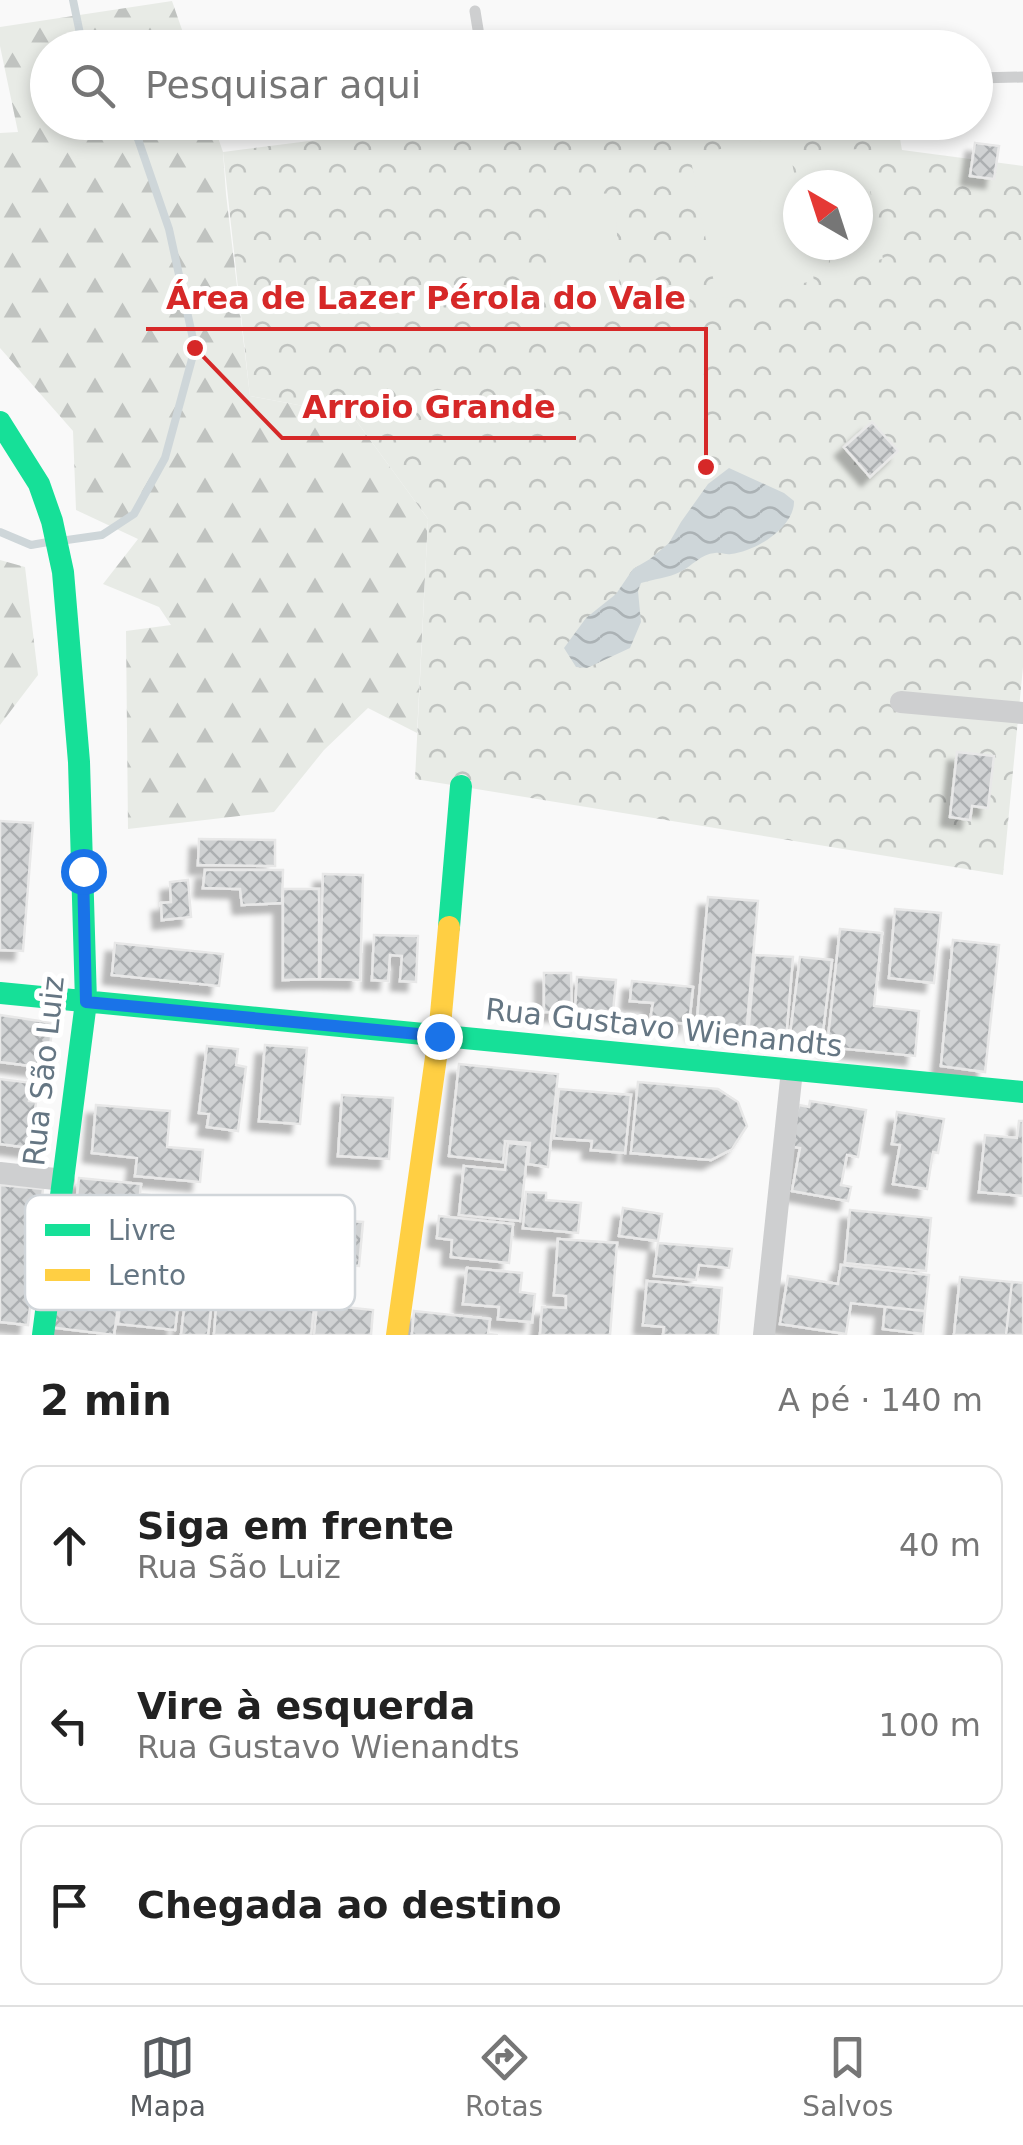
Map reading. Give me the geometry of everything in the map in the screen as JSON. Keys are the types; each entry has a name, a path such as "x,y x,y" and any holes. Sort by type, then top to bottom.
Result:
{"street":[{"name":"Rua São Luiz","path":"0,422 39,484 52,521 63,572 79,762 86,1002 62,1195"},
{"path":"901,702 1023,713"},
{"path":"397,1335 439,1036 462,786"},
{"name":"Rua Gustavo Wienandts","path":"0,993 1023,1092"},
{"path":"764,1335 792,1070"},
{"path":"0,1173 64,1180"},
{"name":"Rua São Luiz","path":"43,1335 46,1310"}],"lane":[{"path":"475,11 479,30"},
{"path":"993,77 1023,76"}],"green space":[{"path":"172,1 182,30 30,30 30,140 219,140 250,396 352,415 428,519 417,733 368,708 324,750 274,812 128,829 126,631 171,625 159,607 103,584 138,539 76,510 73,431 0,348 0,133 18,132 0,46 0,27"},
{"path":"317,140 900,140 902,150 1023,166 1023,667 1003,875 415,779 428,519 352,415 250,396 223,152"},
{"path":"767,140 788,140 793,170 783,170 783,260 810,260 814,281 717,299 690,155"},
{"path":"862,148 866,170 813,170 811,157"},
{"path":"615,193 620,296 551,299 547,197"},
{"path":"873,206 883,259 831,268 830,260 873,260"},
{"path":"0,560 25,567 38,675 0,725"}],"water":[{"path":"729,468 794,501 788,520 751,549 710,554 675,574 641,583 641,622 630,648 587,668 576,667 564,648 586,618 616,594 633,569 669,543 708,484"}],"building":[{"path":"975,143 999,146 994,179 970,176"},
{"path":"872,422 898,451 870,477 844,447"},
{"path":"957,752 994,756 988,808 972,806 970,820 950,817"},
{"path":"0,821 33,823 23,951 0,950"},
{"path":"199,839 275,840 275,866 198,865"},
{"path":"205,870 283,870 282,903 242,905 240,889 203,888"},
{"path":"323,874 363,875 360,980 320,979"},
{"path":"188,880 191,917 162,920 161,903 171,902 170,882"},
{"path":"283,889 319,889 319,979 283,980"},
{"path":"708,897 758,901 746,1035 696,1031"},
{"path":"895,909 941,913 934,983 889,978"},
{"path":"840,929 882,933 874,1006 919,1011 915,1056 827,1047"},
{"path":"374,935 418,936 416,982 400,981 402,956 390,955 388,981 372,980"},
{"path":"953,940 999,945 985,1072 941,1066"},
{"path":"115,943 223,954 219,986 112,975"},
{"path":"755,955 793,957 786,1039 748,1036"},
{"path":"800,957 832,960 822,1039 790,1035"},
{"path":"544,973 571,973 572,1012 544,1012"},
{"path":"577,977 616,980 613,1012 575,1010"},
{"path":"632,981 693,987 689,1024 650,1020 653,1003 630,1001"},
{"path":"0,1015 53,1023 47,1068 0,1062"},
{"path":"265,1045 307,1048 300,1124 259,1121"},
{"path":"207,1046 238,1049 236,1065 246,1067 238,1131 207,1127 209,1114 199,1113"},
{"path":"459,1064 558,1074 548,1167 528,1164 530,1143 505,1141 503,1162 449,1156"},
{"path":"0,1079 32,1083 29,1101 36,1102 30,1148 0,1144"},
{"path":"638,1082 718,1089 738,1102 747,1126 732,1149 711,1160 631,1153"},
{"path":"559,1089 631,1095 625,1153 591,1150 592,1141 554,1138"},
{"path":"342,1095 393,1098 389,1159 338,1156"},
{"path":"810,1101 866,1110 858,1157 847,1155 841,1185 851,1187 848,1201 792,1191 800,1148 787,1146 799,1105 809,1107"},
{"path":"96,1105 170,1111 167,1147 203,1150 200,1182 135,1176 137,1158 92,1153"},
{"path":"897,1112 944,1119 927,1189 893,1184 900,1145 892,1144"},
{"path":"1019,1121 1023,1121 1023,1196 979,1192 985,1135 1017,1138"},
{"path":"508,1143 528,1145 520,1221 459,1215 464,1166 505,1170"},
{"path":"79,1178 141,1184 140,1194 150,1195 77,1195"},
{"path":"0,1185 43,1189 42,1195 25,1195 28,1325 0,1322"},
{"path":"526,1192 546,1193 546,1200 581,1203 578,1233 523,1228"},
{"path":"623,1208 662,1214 658,1241 619,1236"},
{"path":"850,1210 931,1218 926,1271 845,1263"},
{"path":"439,1216 513,1224 509,1263 451,1257 452,1240 437,1238"},
{"path":"355,1221 363,1222 359,1266 355,1266"},
{"path":"558,1239 617,1243 610,1335 540,1335 542,1307 566,1308 566,1296 554,1295"},
{"path":"658,1243 732,1249 729,1268 699,1265 696,1280 654,1276"},
{"path":"841,1265 929,1275 925,1311 851,1303 846,1334 780,1324 788,1276 838,1284"},
{"path":"467,1268 522,1273 520,1292 535,1294 532,1322 498,1319 499,1307 463,1304"},
{"path":"960,1277 1012,1282 1006,1335 954,1335"},
{"path":"647,1281 722,1288 718,1335 663,1335 664,1327 643,1325"},
{"path":"1012,1282 1023,1283 1023,1335 1006,1335"},
{"path":"885,1307 925,1311 923,1334 883,1329"},
{"path":"50,1310 118,1310 114,1335 48,1327"},
{"path":"119,1310 177,1310 175,1330 118,1324"},
{"path":"184,1310 211,1310 208,1335 181,1335"},
{"path":"216,1310 314,1310 311,1335 214,1335"},
{"path":"316,1310 373,1310 371,1335 314,1335"},
{"path":"414,1311 490,1319 488,1334 498,1335 412,1335"}],"waterway":[{"path":"73,0 79,30"},
{"path":"67,540 102,535 134,514 165,458 195,348 169,229 138,140"},
{"path":"0,532 31,545 48,542"}],"traffic: fast":[{"path":"0,422 39,484 52,521 63,572 79,762 86,1002 61,1195"},
{"path":"449,927 461,786"},
{"path":"0,993 1023,1092"},
{"path":"43,1335 46,1310"}],"traffic: slow":[{"path":"397,1335 439,1036 449,927"}],"place":[{"name":"Arroio Grande","path":"195,348"},
{"name":"Área de Lazer Pérola do Vale","path":"706,467"}],"route":[{"path":"83,871 86,1002 439,1036"}]}
